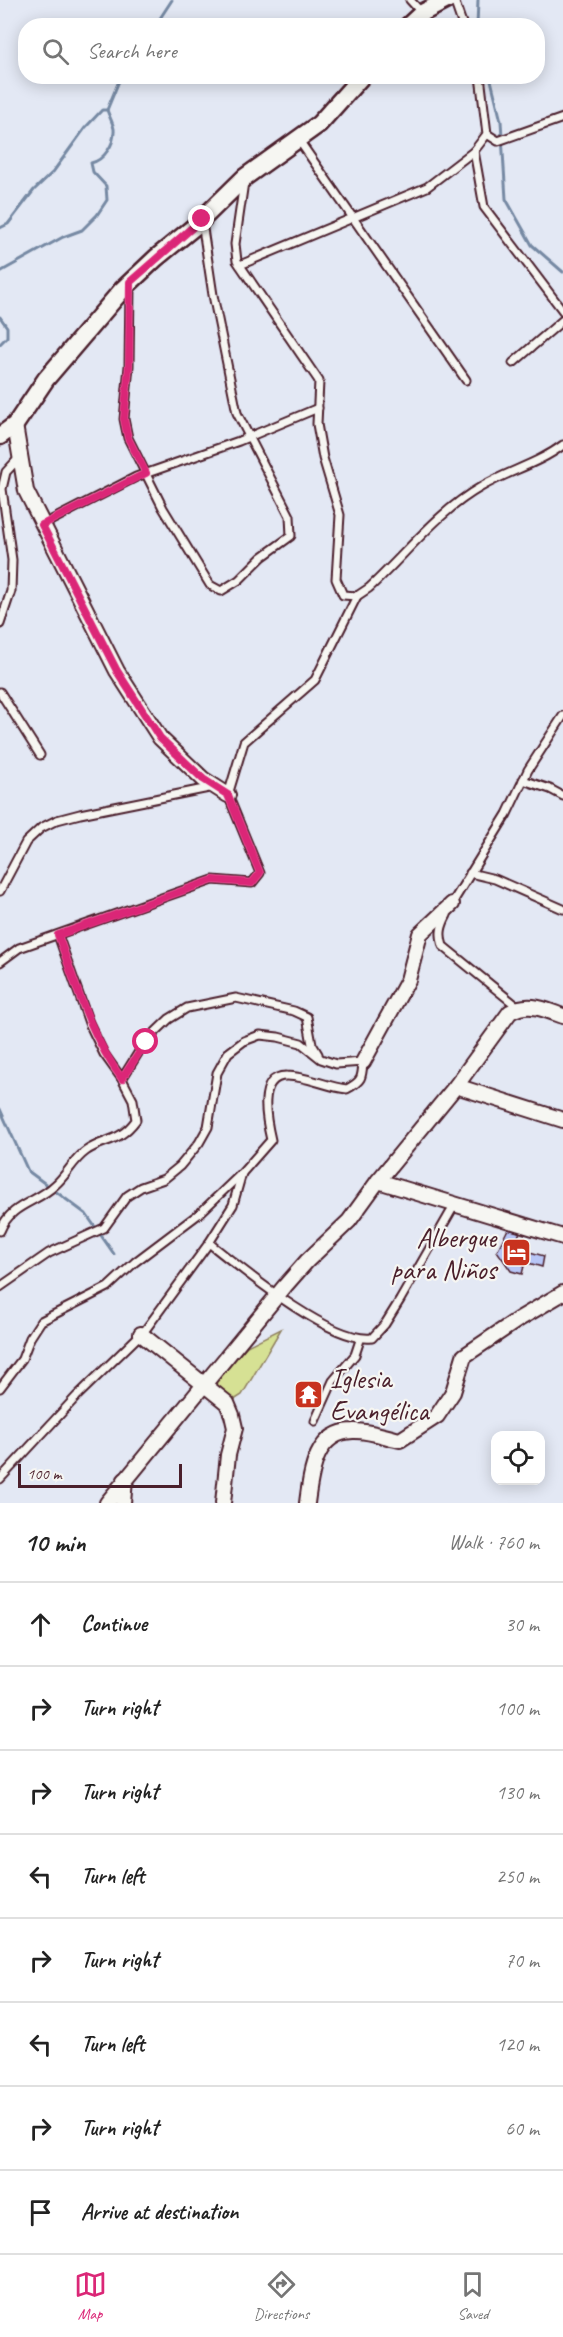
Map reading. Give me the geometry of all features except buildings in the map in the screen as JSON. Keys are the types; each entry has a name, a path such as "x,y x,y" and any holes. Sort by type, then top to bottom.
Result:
{"street":[{"path":"417,18 447,0"},
{"path":"0,436 15,425 46,379 130,282 202,219 245,177 319,124 355,84"},
{"path":"15,425 26,491 117,671 160,738 214,787 228,795"},
{"path":"363,1062 408,980 420,934 452,904"},
{"path":"107,1503 276,1296 307,1261 349,1221 378,1181 456,1086 510,1012 518,1007 533,1006 563,1016"},
{"path":"456,1086 563,1120"},
{"path":"378,1181 563,1238"},
{"path":"307,1503 310,1478 320,1448 335,1436 353,1431 400,1440 437,1416 453,1392 464,1356 560,1295 563,1282"},
{"path":"141,1334 227,1403 234,1423 225,1472 223,1503"},
{"path":"123,1503 126,1478"}],"lane":[{"path":"410,0 422,13"},
{"path":"454,0 460,18"},
{"path":"240,265 428,187 474,151 487,134 481,84"},
{"path":"487,134 498,141 563,118"},
{"path":"298,139 466,380"},
{"path":"474,151 484,207 563,311"},
{"path":"245,177 235,244 237,261 320,381 316,424 323,458 340,515 336,579 343,595 357,596"},
{"path":"130,282 129,366 124,419 128,438 163,508 210,585 221,591 239,580 262,557 291,536 290,516 237,414 202,219"},
{"path":"513,363 563,320"},
{"path":"42,525 146,473 249,437 318,408"},
{"path":"0,962 19,948 213,880 252,883 260,873 228,795 244,742 315,680 357,596 369,588 421,536 481,486 552,453 563,445"},
{"path":"0,624 11,591 12,560 2,489 6,472 20,458"},
{"path":"0,692 40,755"},
{"path":"518,1007 443,946 440,938 441,926 470,873 507,814 523,780 563,716"},
{"path":"523,780 563,796"},
{"path":"0,891 26,842 41,828 57,820 214,787"},
{"path":"470,873 495,879 563,909"},
{"path":"0,1232 18,1207 55,1185 87,1150 107,1143 128,1131 136,1120 133,1100 122,1079 104,1054 89,1023 58,935"},
{"path":"122,1079 146,1042 169,1020 187,1008 236,998 294,1011 307,1017 312,1044 321,1059"},
{"path":"0,1287 49,1253 104,1228 127,1196 141,1187 164,1179 180,1166 199,1143 208,1127 217,1073 228,1053 244,1041 260,1035 278,1037 301,1043 321,1059 336,1064 363,1062 362,1077 347,1089 285,1076 274,1081 266,1092 265,1105 270,1140 242,1173 200,1213 135,1262 108,1287 41,1321 30,1338 22,1359 0,1388"},
{"path":"0,1479 77,1396 141,1334 178,1288 210,1243 233,1204 242,1173"},
{"path":"210,1243 276,1296 360,1340 372,1338 385,1324 454,1206"},
{"path":"315,1420 333,1381 355,1355 360,1340"}],"green space":[{"path":"281,1329 242,1395 231,1402 211,1387 247,1346"}],"waterway":[{"path":"160,18 172,0"},
{"path":"477,18 478,0"},
{"path":"0,272 63,237 82,230 97,215 107,200 106,186 93,172 91,163 100,159 111,146 114,129 107,110 118,84"},
{"path":"492,84 501,121 506,199 532,245 563,272"},
{"path":"0,228 8,224 34,190 53,172 85,128 102,110 107,110"},
{"path":"0,317 7,327 7,337 0,344"},
{"path":"0,1109 28,1171 86,1214 114,1254"}],"place":[{"name":"Albergue para Niños","path":"517,1253"},
{"name":"Iglesia Evangélica","path":"309,1394"}],"route":[{"path":"146,1042 122,1079 104,1054 89,1023 58,935 213,880 252,883 260,873 228,795 203,779 160,738 117,671 42,525 146,473 128,438 124,419 129,366 130,282 202,219"}]}
